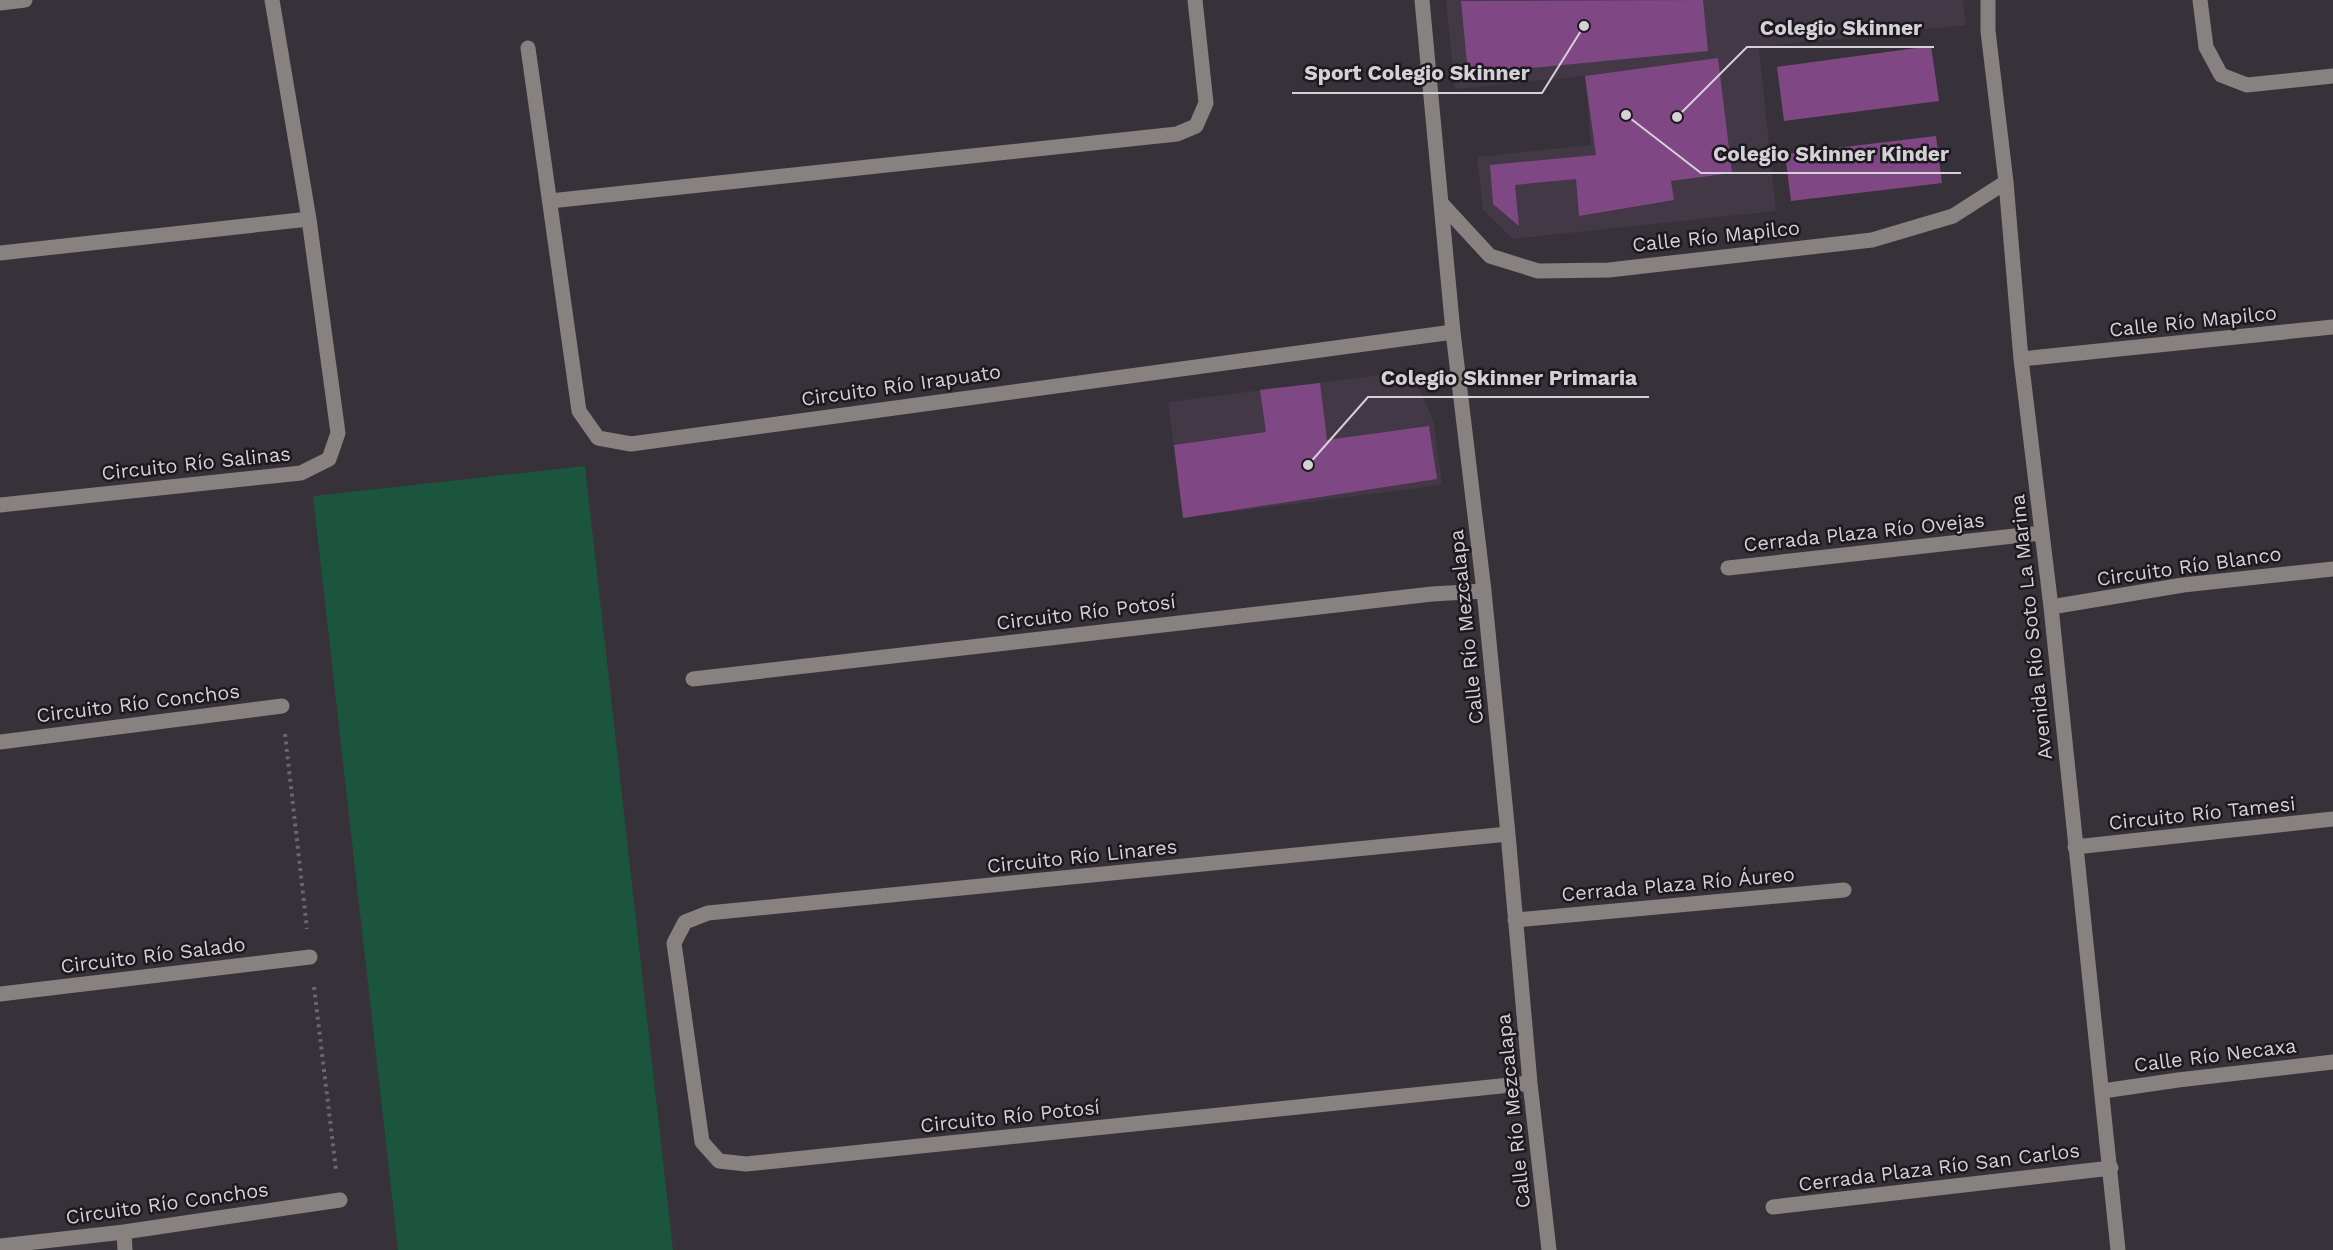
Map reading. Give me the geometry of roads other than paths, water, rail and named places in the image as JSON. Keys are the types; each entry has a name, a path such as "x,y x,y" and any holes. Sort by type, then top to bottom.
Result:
{"street":[{"path":"0,3 25,0"},
{"name":"Circuito Río Salinas","path":"0,505 302,473 329,459 338,433 309,219 272,0"},
{"path":"550,201 1177,134 1196,126 1206,103 1196,0"},
{"name":"Calle Río Mezcalapa","path":"1422,0 1453,332 1484,591 1530,1083 1549,1250"},
{"name":"Avenida Río Soto La Marina","path":"1988,0 1989,31 2006,182 2021,359 2051,607 2118,1250"},
{"path":"2200,0 2206,47 2221,75 2247,85 2333,76"},
{"name":"Circuito Río Irapuato","path":"528,48 579,411 598,438 631,444 1453,332"},
{"name":"Calle Río Mapilco","path":"1442,204 1490,256 1538,271 1609,270 1872,240 1953,216 2006,182"},
{"path":"0,253 309,219"},
{"name":"Calle Río Mapilco","path":"2021,359 2333,327"},
{"name":"Cerrada Plaza Río Ovejas","path":"1728,568 2041,533"},
{"name":"Circuito Río Blanco","path":"2051,607 2183,585 2333,569"},
{"name":"Circuito Río Potosí","path":"693,678 1432,594 1484,591"},
{"name":"Circuito Río Conchos","path":"0,742 282,706"},
{"name":"Circuito Río Tamesi","path":"2075,847 2333,819"},
{"name":"Circuito Río Linares","path":"674,943 685,921 708,913 1508,834"},
{"name":"Cerrada Plaza Río Áureo","path":"1515,920 1844,890"},
{"name":"Circuito Río Potosí","path":"674,943 702,1142 719,1161 746,1164 1530,1083"},
{"name":"Circuito Río Salado","path":"0,994 310,957"},
{"name":"Calle Río Necaxa","path":"2103,1091 2333,1062"},
{"name":"Cerrada Plaza Río San Carlos","path":"1773,1208 2110,1168"},
{"name":"Circuito Río Conchos","path":"0,1246 124,1232 340,1200"},
{"path":"124,1232 125,1250"}],"place":[{"name":"Sport Colegio Skinner","path":"1584,26"},
{"name":"Colegio Skinner Kinder","path":"1626,115"},
{"name":"Colegio Skinner","path":"1677,117"},
{"name":"Colegio Skinner Primaria","path":"1308,465"}]}
